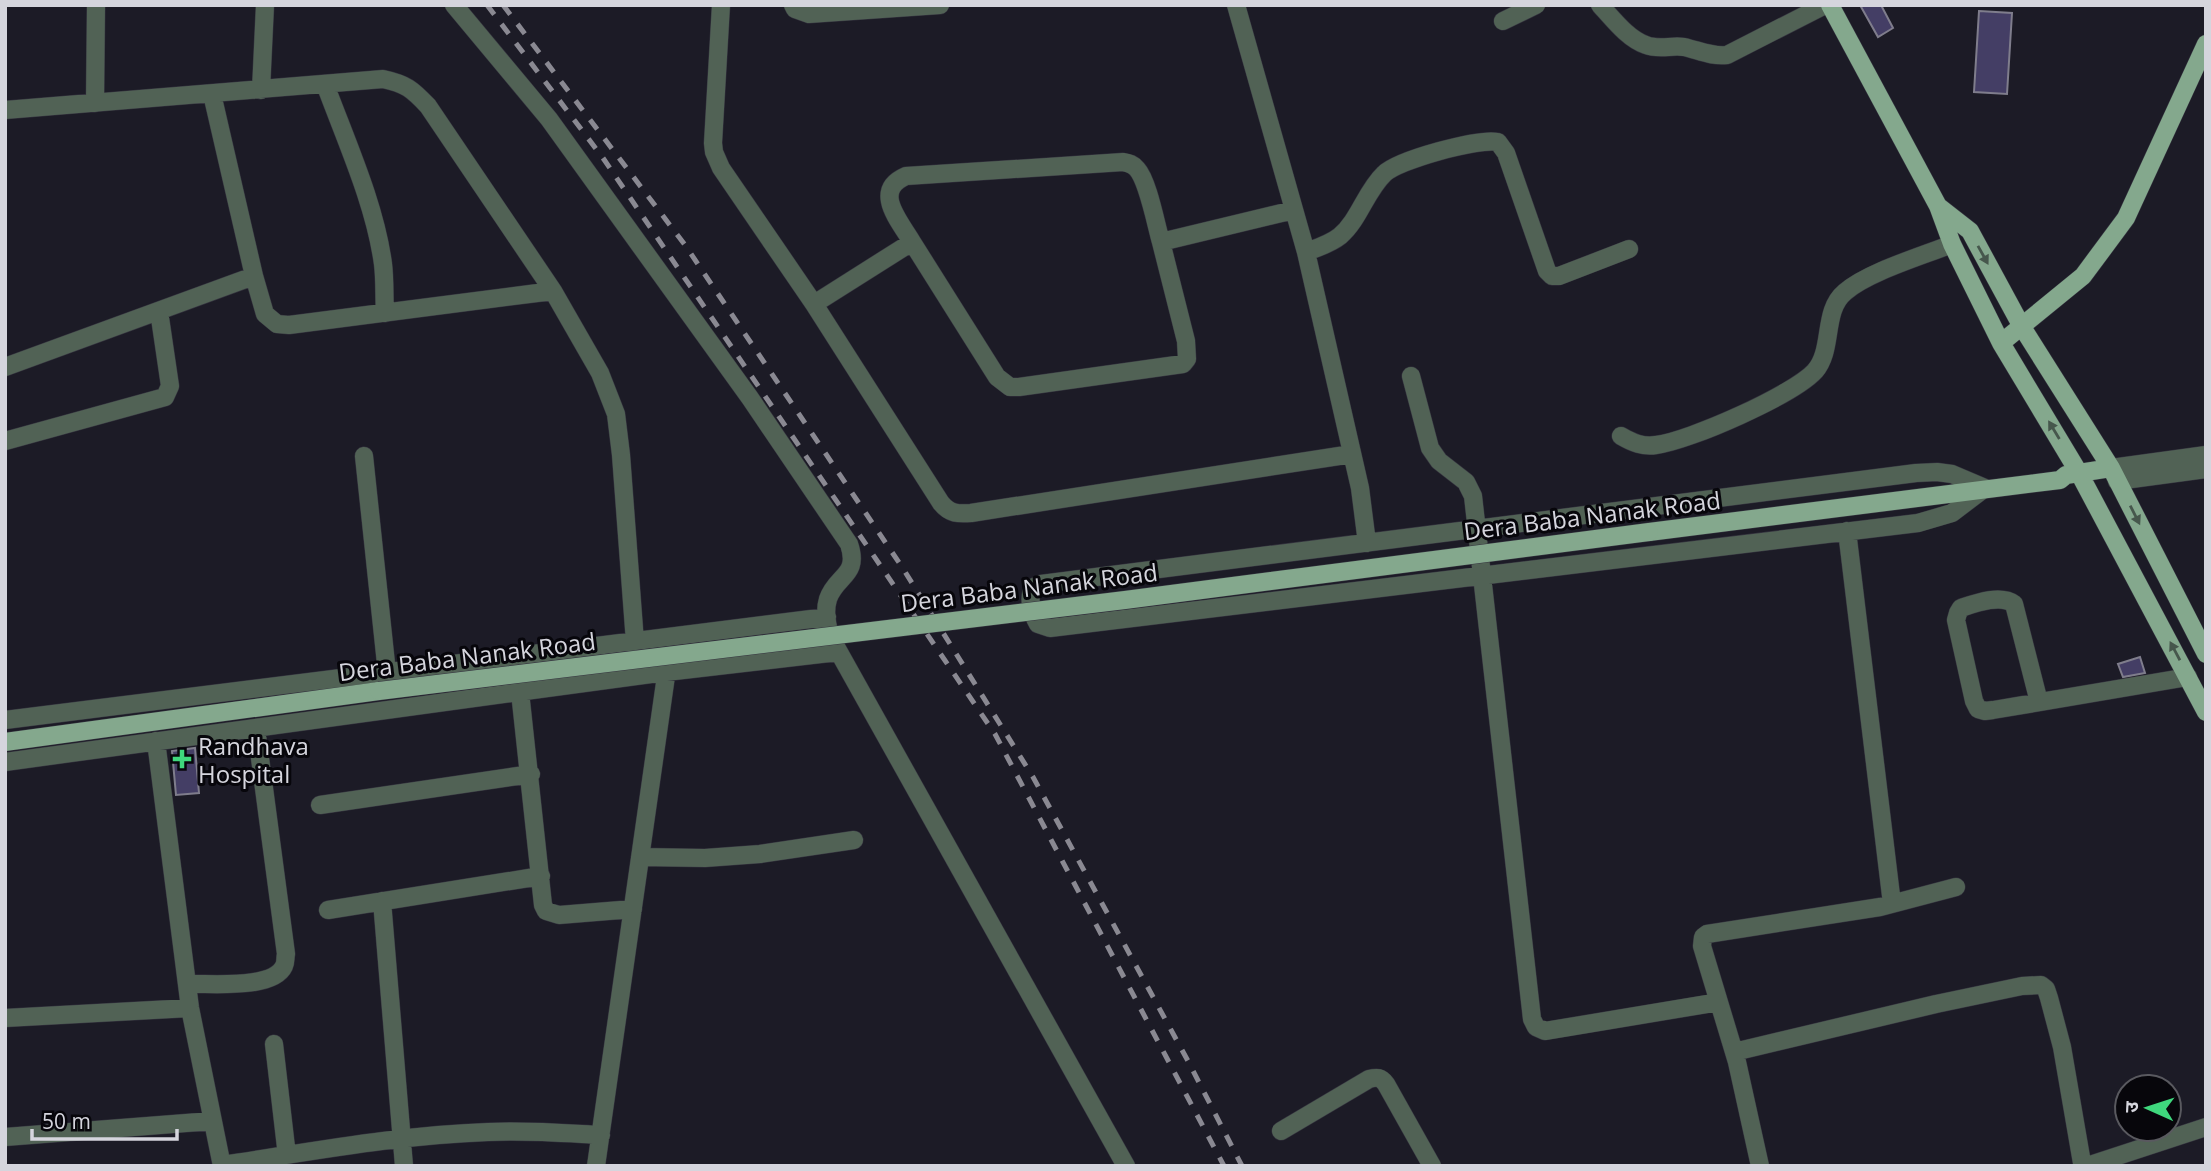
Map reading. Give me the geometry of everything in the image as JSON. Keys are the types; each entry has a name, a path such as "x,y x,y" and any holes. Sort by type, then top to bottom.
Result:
{"main road":[{"path":"1828,5 1938,206 1952,244 2001,343 2082,478 2206,712"},
{"path":"2001,343 2083,276 2126,218 2206,44"},
{"path":"1938,206 1970,231 2022,327 2114,475 2206,654"},
{"name":"Dera Baba Nanak Road","path":"5,742 379,691 1151,597 1985,488 2060,480 2067,484 2082,478 2114,475"}],"street":[{"path":"95,103 96,5"},
{"path":"261,90 265,5"},
{"path":"454,5 550,118 750,398 849,544 853,555 851,568 827,601 831,638 1126,1166"},
{"path":"721,5 713,143 720,169 814,304 948,511 957,514 971,513 1352,454"},
{"path":"793,5 795,9 809,14 940,5"},
{"path":"1236,5 1306,252 1360,488 1367,543"},
{"path":"1503,21 1536,5"},
{"path":"1601,5 1623,29 1645,45 1673,46 1717,56 1727,55 1828,5"},
{"path":"5,110 383,79 403,83 416,93 428,106 553,291 600,373 616,414 635,642"},
{"path":"326,84 377,232 383,265 385,313"},
{"path":"212,94 254,276 265,314 277,324 289,325 553,291"},
{"path":"1306,252 1325,245 1341,234 1385,173 1401,163 1481,141 1498,142 1506,153 1547,271 1552,276 1559,276 1629,249"},
{"path":"1131,163 1139,170 1144,182 1161,242 1186,341 1187,359 1183,364 1010,387 997,377 912,242 892,208 890,188 896,180 906,176 1131,163"},
{"path":"1161,242 1294,210"},
{"path":"814,304 912,242"},
{"path":"1621,436 1633,444 1644,446 1670,442 1696,435 1784,393 1808,377 1820,363 1824,356 1834,308 1843,293 1866,278 1952,244"},
{"path":"5,367 254,276"},
{"path":"5,441 165,397 170,386 159,311"},
{"path":"1412,376 1430,448 1439,461 1466,482 1473,496 1532,1019 1536,1027 1545,1031 1557,1030 1719,1002"},
{"path":"2114,475 2206,455"},
{"path":"364,456 387,673"},
{"path":"2114,475 2206,469"},
{"path":"1916,473 1952,474 1985,488 1965,505 1938,518 1918,523 1050,628 1038,624 1030,598 1034,587 1041,584 1477,529 1916,473"},
{"path":"1847,531 1892,904"},
{"path":"2039,702 2014,604 2008,600 2000,600 1961,608 1956,620 1978,709 1993,710 2188,677"},
{"path":"5,720 827,617"},
{"path":"596,1166 671,638"},
{"path":"5,762 666,672 838,652"},
{"path":"520,692 531,774 543,905 546,911 552,914 633,909"},
{"path":"187,984 261,982 275,976 284,966 286,954 256,728"},
{"path":"156,741 190,1008 222,1165 401,1139 490,1132 601,1135"},
{"path":"320,805 531,774"},
{"path":"640,857 705,858 760,854 854,840"},
{"path":"328,910 541,876"},
{"path":"1760,1166 1734,1052 1702,946 1703,937 1707,934 1826,917 1892,904 1956,887"},
{"path":"382,901 404,1166"},
{"path":"1734,1052 1936,1004 2022,986 2040,985 2046,989 2062,1047 2079,1158 2082,1163 2090,1165 2206,1127"},
{"path":"5,1018 190,1008"},
{"path":"274,1044 287,1156"},
{"path":"1281,1131 1376,1077 1386,1084 1432,1166"},
{"path":"5,1137 212,1121"}],"building":[{"path":"1860,5 1881,5 1893,28 1878,37"},
{"path":"1979,11 2012,13 2007,94 1974,92"},
{"path":"2140,657 2145,673 2123,677 2118,664"},
{"path":"195,748 199,793 176,795 172,751"}],"railway":[{"path":"487,5 603,158 995,734 1224,1166"},
{"path":"503,5 685,245 902,567 1033,777 1188,1061 1242,1166"}],"place":[{"name":"Randhava Hospital","path":"182,759"}]}
